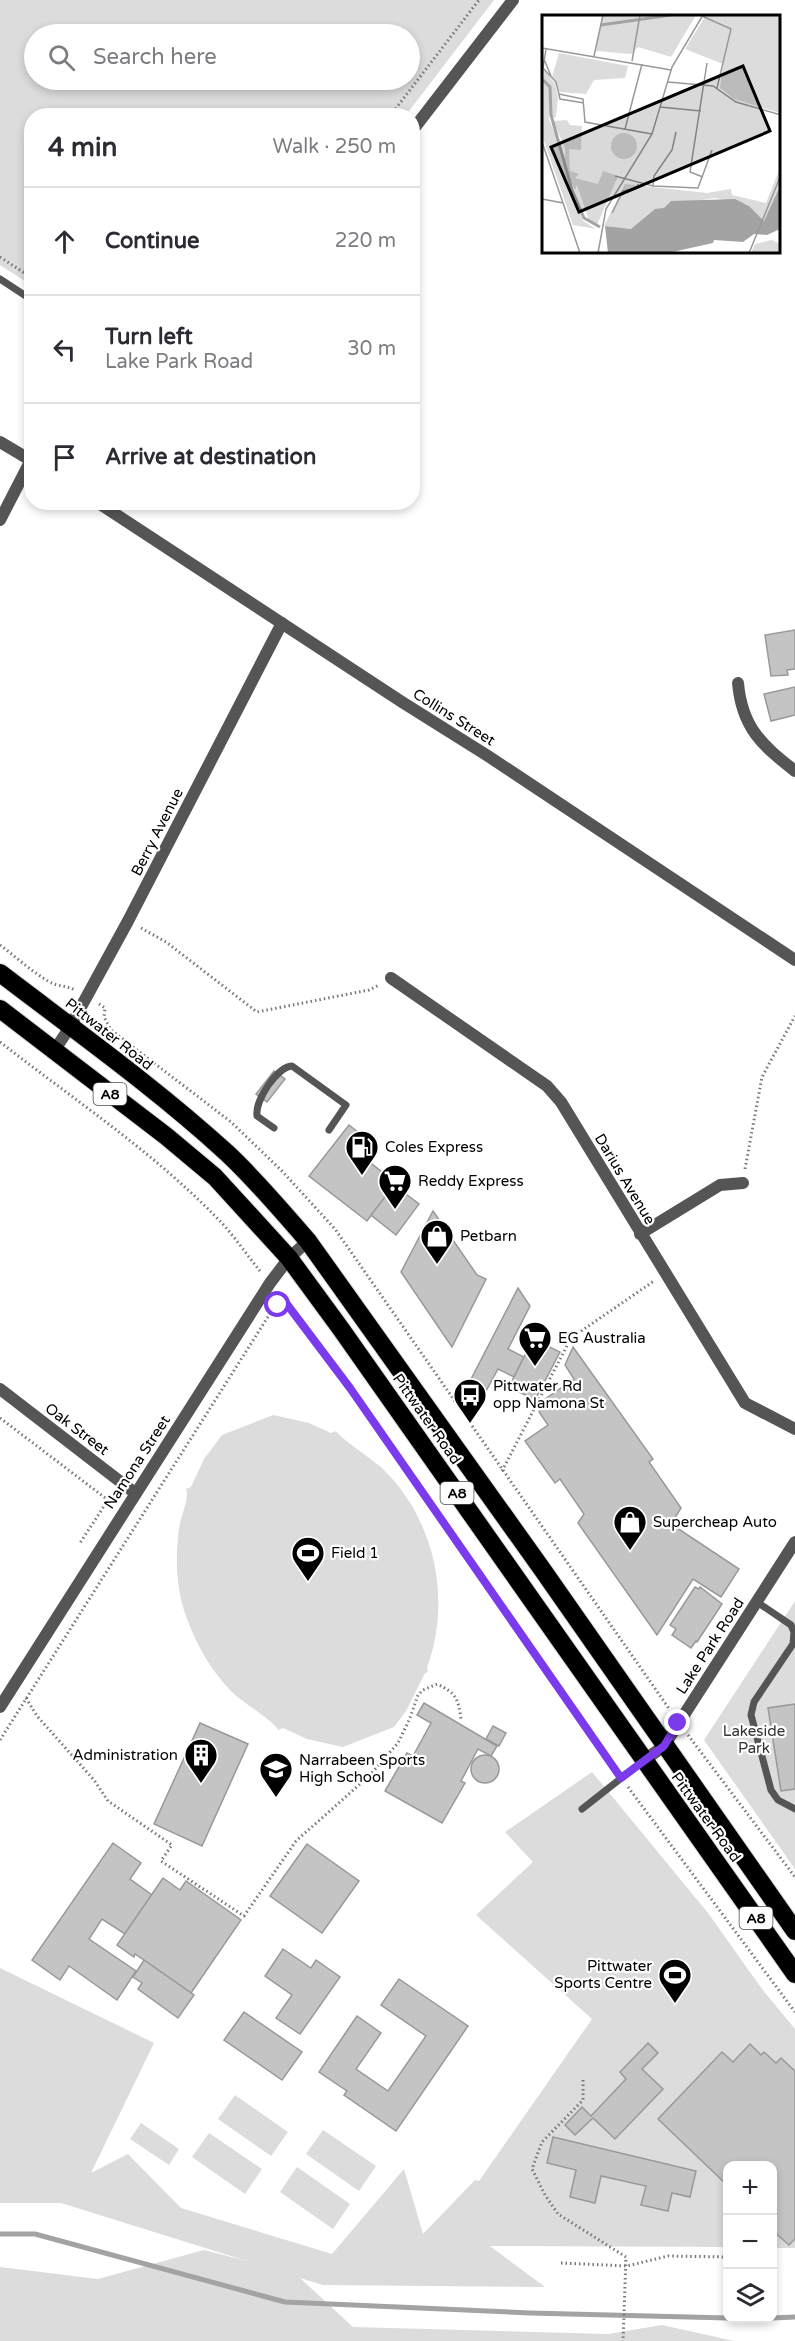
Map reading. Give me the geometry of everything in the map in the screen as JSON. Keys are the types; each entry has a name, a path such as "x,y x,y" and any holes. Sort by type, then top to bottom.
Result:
{"highway":[{"name":"Pittwater Road","path":"0,973 180,1113 228,1154 266,1192 308,1241 542,1569 795,1931"},
{"name":"Pittwater Road","path":"0,1010 166,1136 215,1177 289,1258 795,1974"}],"street":[{"path":"420,120 513,0"},
{"path":"0,442 24,456"},
{"path":"0,520 24,474"},
{"name":"Collins Street","path":"109,510 488,756 795,960"},
{"name":"Berry Avenue","path":"54,1051 70,1027 128,921 282,623"},
{"path":"738,683 740,701 750,727 765,747 795,771"},
{"name":"Darius Avenue","path":"392,978 547,1086 561,1101 745,1403 795,1429"},
{"path":"640,1234 720,1185 743,1183"},
{"name":"Namona Street","path":"0,1707 270,1283 289,1258 308,1241"},
{"name":"Oak Street","path":"0,1389 135,1493"},
{"name":"Lake Park Road","path":"644,1761 664,1746 795,1542"}],"lane":[{"path":"0,279 24,295"},
{"path":"274,1128 257,1116 258,1104 281,1070 292,1066 346,1105 329,1130"},
{"path":"757,1602 790,1625 794,1632 793,1644 754,1702 751,1715 771,1790 778,1800 795,1809"},
{"path":"582,1809 644,1761"}],"path":[{"path":"420,77 479,0"},
{"path":"396,108 410,90"},
{"path":"0,257 24,273"},
{"path":"128,921 166,942 257,1012 369,990 392,978"},
{"path":"743,1183 762,1077 795,1016"},
{"path":"0,1042 134,1144 219,1219 350,1388 621,1778 795,2012"},
{"path":"502,1471 571,1338 665,1274"},
{"path":"0,1740 113,1565 271,1312 278,1305 286,1303"},
{"path":"0,1418 108,1500 80,1543"},
{"path":"26,1698 37,1716 94,1780 108,1801 172,1845 161,1861 244,1916 296,1841 369,1776 398,1743 418,1695 423,1690 437,1684 453,1691 459,1704 461,1719"},
{"path":"678,1723 795,1877"},
{"path":"583,2080 583,2100 542,2142 532,2169 558,2214 626,2257 623,2341"},
{"path":"561,2263 627,2266 668,2256 723,2257"}],"green space":[{"path":"0,0 494,0 411,108 24,108 24,280 0,265"},
{"name":"Field 1","path":"273,1415 309,1423 331,1433 336,1431 382,1468 400,1488 415,1511 434,1561 438,1588 438,1615 428,1672 425,1673 406,1711 394,1727 343,1747 307,1739 283,1728 278,1730 276,1726 232,1692 200,1649 187,1619 181,1597 177,1574 177,1552 180,1524 187,1498 186,1489 191,1487 204,1459 222,1435"},
{"name":"Lakeside Park","path":"795,1601 795,1869 704,1740"},
{"path":"592,1772 708,1913 762,1989 795,2029 795,2248 777,2248 777,2161 723,2161 723,2247 490,2246 545,2287 323,2285 300,2278 353,2327 608,2334 662,2325 734,2341 0,2341 0,2267 98,2279 204,2250 247,2261 61,2203 0,2203 0,1968 154,2043 91,2173 128,2154 181,2208 332,2254 404,2169 423,2234 475,2180 479,2181 592,2019 476,1915 533,1862 505,1832"},
{"path":"235,2095 288,2132 271,2156 218,2119"},
{"path":"141,2123 179,2149 169,2165 130,2139"},
{"path":"323,2130 376,2166 359,2191 306,2154"},
{"path":"209,2133 262,2169 245,2194 192,2157"},
{"path":"297,2167 350,2204 333,2229 280,2192"}],"building":[{"path":"795,630 795,669 787,670 788,675 771,676 765,635"},
{"path":"795,687 795,715 771,721 764,694"},
{"path":"274,1071 285,1079 267,1102 256,1094"},
{"path":"349,1125 368,1140 358,1153 396,1183 367,1221 309,1176"},
{"name":"Reddy Express","path":"394,1185 419,1204 396,1235 371,1215"},
{"path":"433,1211 477,1275 486,1279 452,1347 401,1272"},
{"path":"518,1288 530,1306 508,1349 524,1357 514,1377 498,1369 479,1404 468,1385"},
{"name":"EG Australia","path":"533,1339 560,1352 535,1400 509,1387"},
{"path":"573,1347 653,1459 649,1462 681,1508 673,1521 677,1528 739,1569 721,1597 693,1579 657,1635 578,1523 584,1514 560,1479 555,1483 525,1441 548,1425 539,1412 545,1399 574,1379 565,1365"},
{"path":"695,1587 699,1589 700,1587 722,1604 691,1648 672,1635 676,1629 670,1625"},
{"path":"424,1703 497,1746 491,1756 478,1749 461,1781 465,1783 442,1823 385,1791 407,1753 413,1756 431,1723 417,1715"},
{"path":"795,1704 795,1789 781,1791 768,1708"},
{"name":"Administration","path":"200,1723 248,1744 202,1846 154,1824"},
{"path":"493,1726 506,1733 499,1746 486,1739"},
{"path":"485,1755 495,1759 499,1769 495,1779 485,1783 475,1779 471,1769 475,1759"},
{"path":"113,1843 141,1863 130,1879 152,1895 125,1934 102,1919 89,1939 136,1971 117,2000 69,1966 60,1980 32,1960"},
{"path":"307,1844 359,1881 322,1933 270,1896"},
{"path":"163,1878 180,1890 186,1881 241,1920 191,1993 135,1954 134,1957 117,1945"},
{"path":"283,1949 311,1968 316,1960 340,1977 300,2034 276,2018 292,1995 265,1976"},
{"path":"144,1960 194,1995 178,2018 138,1989 142,1983 133,1977"},
{"path":"399,1979 468,2026 396,2131 344,2095 347,2091 319,2072 357,2016 381,2033 356,2069 388,2091 426,2036 381,2005"},
{"path":"244,2012 302,2052 282,2080 224,2040"},
{"path":"648,2043 658,2053 642,2069 663,2089 615,2139 593,2118 575,2135 565,2125 582,2107 591,2116 626,2079 620,2072"},
{"path":"750,2044 761,2055 764,2052 776,2063 781,2058 795,2071 795,2239 789,2245 777,2234 777,2161 723,2161 723,2181 658,2119 722,2052 733,2062"},
{"path":"553,2137 696,2171 690,2197 672,2193 668,2211 641,2205 646,2186 601,2176 595,2203 570,2197 576,2170 547,2163"}],"waterway":[{"path":"0,2234 35,2234 285,2302 530,2313 723,2318"},
{"path":"777,2318 795,2317"}],"place":[{"name":"Coles Express","path":"362,1176"},
{"name":"Reddy Express","path":"395,1210"},
{"name":"Petbarn","path":"437,1265"},
{"name":"EG Australia","path":"535,1367"},
{"name":"Pittwater Rd opp Namona St","path":"470,1424"},
{"name":"Supercheap Auto","path":"630,1551"},
{"name":"Field 1","path":"308,1582"},
{"name":"Administration","path":"201,1784"},
{"name":"Narrabeen Sports High School","path":"276,1798"},
{"name":"Pittwater Sports Centre","path":"675,2004"}],"route":[{"path":"278,1305 286,1303 350,1388 621,1778 664,1746 678,1723"}]}
